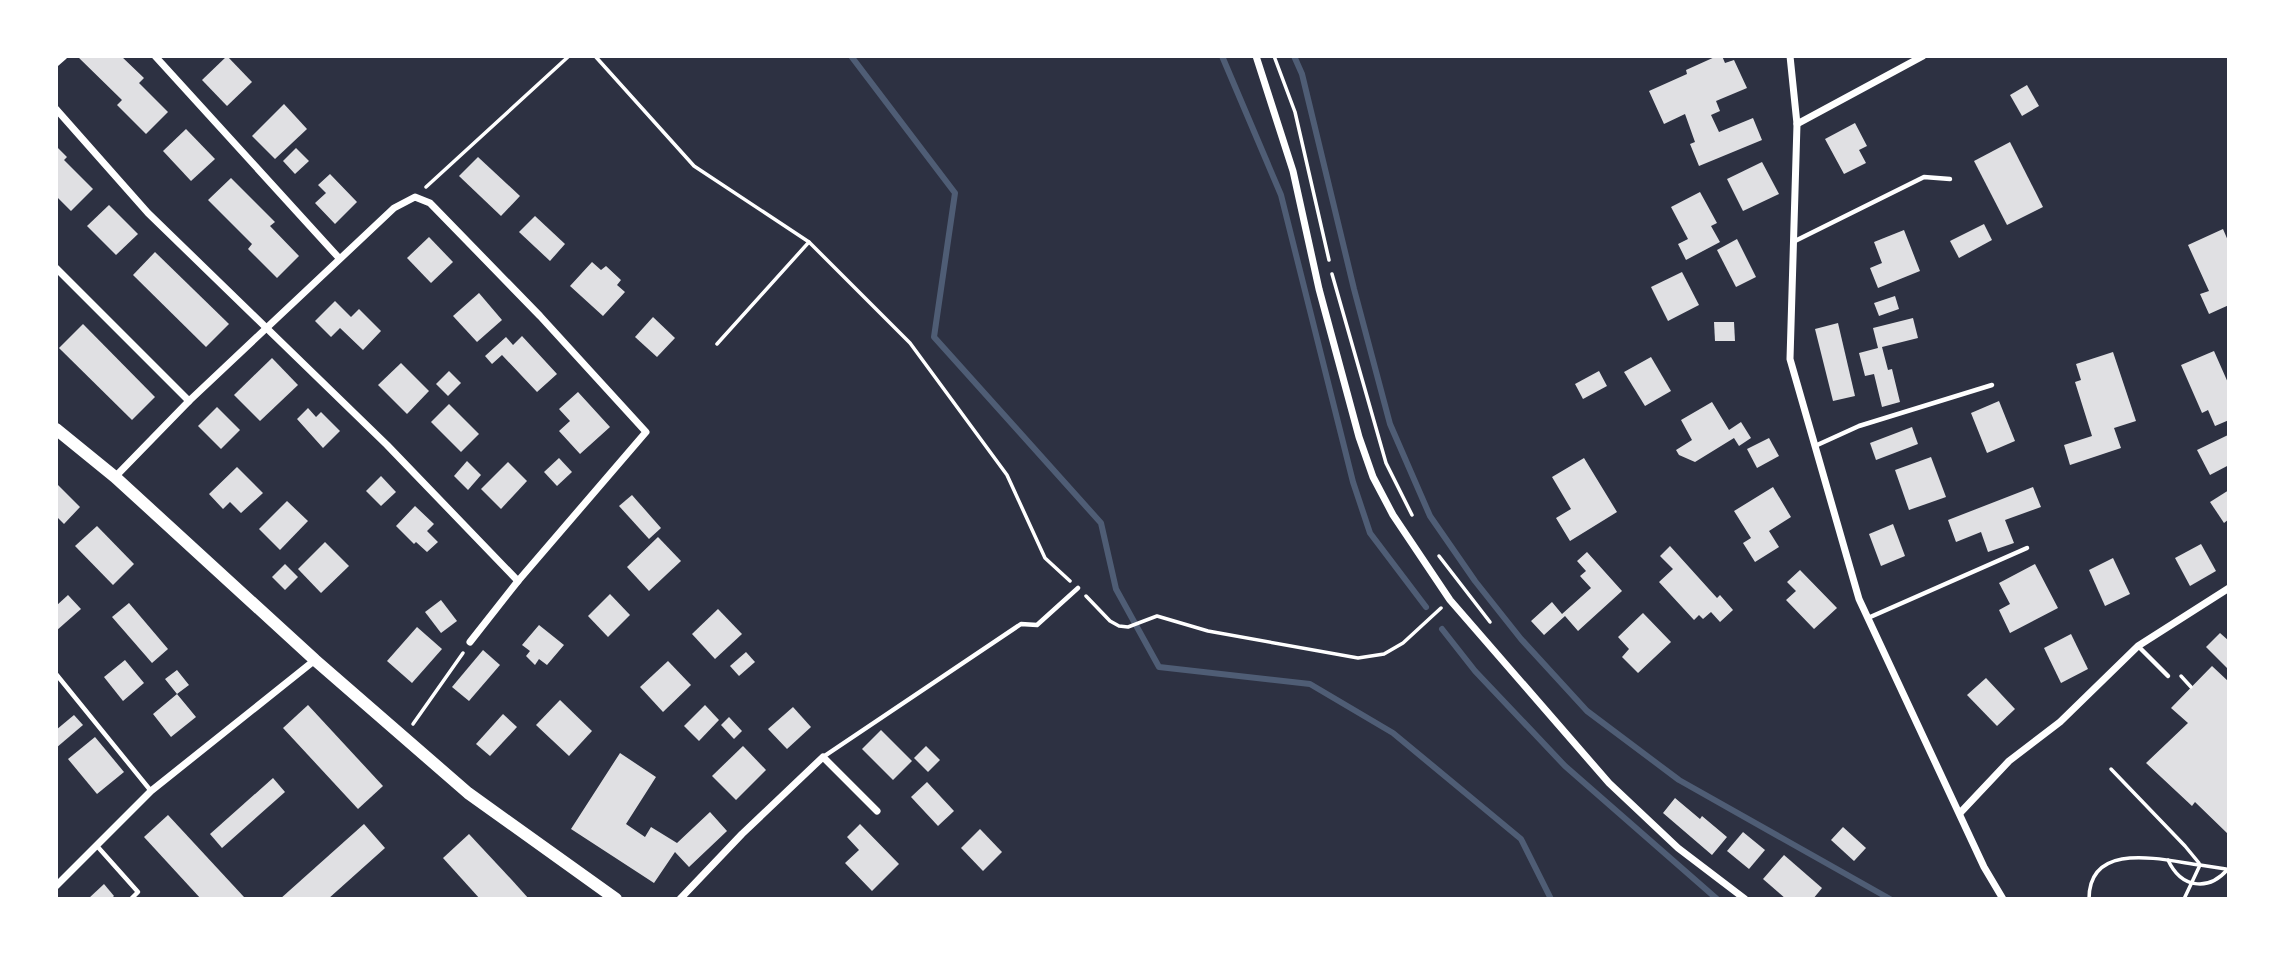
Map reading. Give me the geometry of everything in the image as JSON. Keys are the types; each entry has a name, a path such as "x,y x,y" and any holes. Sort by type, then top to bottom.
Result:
{"main road":[{"path":"56,429 115,477 315,660 468,793 616,899"}],"street":[{"path":"56,64 64,56"},
{"path":"155,56 339,258"},
{"path":"1256,56 1293,171 1319,289 1359,437 1393,515 1450,600 1609,783 1678,848 1745,899"},
{"path":"1790,56 1797,124 1790,359 1858,599 1984,867 2003,899"},
{"path":"1797,124 1923,56"},
{"path":"56,109 148,213 387,445 518,581"},
{"path":"115,477 189,401 394,208 415,197 430,203 540,316 646,432 518,581 470,642"},
{"path":"56,268 189,401"},
{"path":"1960,813 2009,761 2060,722 2138,646 2229,588"},
{"path":"56,886 151,790 315,660"},
{"path":"680,899 742,834 823,757 877,811"}],"lane":[{"path":"1794,242 1924,177 1950,179"},
{"path":"1815,446 1859,426 1992,385"},
{"path":"1867,618 2027,548"},
{"path":"823,757 1021,624 1037,625 1078,588"},
{"path":"2138,646 2168,676"},
{"path":"56,674 151,790"},
{"path":"96,845 138,892 131,899"}],"path":[{"path":"415,197 569,56"},
{"path":"594,56 694,166 809,242 910,343 1007,475 1045,558 1110,621 1128,627 1157,616 1208,631 1358,658 1384,654 1403,643 1450,600"},
{"path":"1274,56 1295,112 1332,275 1385,463 1414,519"},
{"path":"717,344 809,242"},
{"path":"1434,549 1496,629"},
{"path":"405,736 470,642"},
{"path":"2174,670 2191,687"},
{"path":"2110,769 2200,864"},
{"path":"2089,899 2089,884 2093,874 2112,860 2141,857 2228,869"},
{"path":"2168,860 2181,877 2203,885 2215,882 2228,869"},
{"path":"2184,899 2200,864"}],"building":[{"path":"77,56 121,56 144,78 139,83 168,112 146,134 117,105 122,100"},
{"path":"227,56 252,82 227,106 202,80"},
{"path":"1722,56 1725,63 1734,60 1747,88 1716,101 1720,111 1711,115 1719,132 1753,118 1762,140 1699,166 1690,144 1695,142 1685,114 1664,124 1649,91 1687,74 1686,70"},
{"path":"2027,85 2039,106 2022,116 2010,95"},
{"path":"284,104 307,129 275,159 252,136"},
{"path":"1855,123 1867,146 1859,150 1866,163 1844,174 1825,139"},
{"path":"186,129 215,159 191,181 163,151"},
{"path":"2010,142 2043,207 2007,225 1974,161"},
{"path":"56,146 67,157 64,160 93,189 71,211 56,196"},
{"path":"296,148 309,161 295,174 283,161"},
{"path":"478,157 520,196 501,216 459,176"},
{"path":"1762,162 1779,194 1743,211 1727,179"},
{"path":"330,174 357,202 335,224 315,203 326,193 318,185"},
{"path":"231,178 275,222 270,226 299,256 277,278 248,249 252,244 208,200"},
{"path":"1700,192 1717,223 1711,226 1720,242 1686,260 1678,244 1688,239 1671,207"},
{"path":"109,205 138,234 116,255 87,226"},
{"path":"535,216 565,244 550,261 519,232"},
{"path":"1984,224 1992,240 1959,258 1950,241"},
{"path":"2223,229 2229,243 2229,305 2209,314 2200,294 2209,291 2188,245"},
{"path":"1904,230 1920,271 1878,288 1870,268 1882,263 1874,242"},
{"path":"429,237 453,262 431,283 407,258"},
{"path":"1737,239 1756,277 1736,287 1717,250"},
{"path":"155,252 229,324 206,347 133,275"},
{"path":"592,262 601,270 606,266 621,280 617,285 625,292 603,316 570,286"},
{"path":"1682,272 1699,305 1668,321 1651,287"},
{"path":"479,293 502,320 477,342 453,316"},
{"path":"1895,296 1899,309 1879,316 1874,303"},
{"path":"335,301 351,317 359,309 381,331 363,350 340,328 331,337 315,321"},
{"path":"653,317 675,338 657,357 635,337"},
{"path":"1913,318 1918,338 1882,347 1888,370 1892,369 1900,402 1882,407 1874,374 1865,376 1859,353 1878,348 1873,328"},
{"path":"1714,322 1734,322 1735,341 1715,341"},
{"path":"1838,323 1855,396 1833,401 1815,329"},
{"path":"83,324 155,397 132,420 59,348"},
{"path":"522,336 557,374 537,392 502,355 492,364 485,356 506,337 513,345"},
{"path":"2214,351 2229,385 2229,420 2215,426 2208,410 2202,413 2181,365"},
{"path":"2113,352 2136,421 2114,428 2121,448 2070,465 2064,445 2092,436 2075,382 2081,380 2076,364"},
{"path":"1651,357 1671,391 1645,406 1624,372"},
{"path":"272,358 298,385 260,421 234,395"},
{"path":"401,363 429,391 407,414 378,385"},
{"path":"449,371 461,383 448,396 436,384"},
{"path":"1599,371 1607,386 1583,399 1575,384"},
{"path":"578,392 610,427 580,454 559,431 570,421 559,409"},
{"path":"1999,401 2015,441 1987,453 1971,413"},
{"path":"1712,402 1729,430 1741,422 1751,438 1739,446 1734,438 1695,462 1679,455 1676,450 1692,440 1681,420"},
{"path":"449,404 479,434 461,452 431,422"},
{"path":"217,407 240,430 221,449 198,426"},
{"path":"308,408 316,417 321,412 340,431 323,448 297,419"},
{"path":"1912,427 1918,444 1876,460 1870,443"},
{"path":"2228,435 2229,465 2210,475 2197,450"},
{"path":"1769,438 1779,456 1757,468 1747,449"},
{"path":"1931,457 1946,497 1909,510 1895,470"},
{"path":"559,458 572,472 557,486 544,472"},
{"path":"1584,458 1617,512 1570,541 1556,518 1571,509 1552,477"},
{"path":"467,461 481,475 468,490 454,476"},
{"path":"508,462 527,481 501,509 481,489"},
{"path":"237,467 263,493 241,513 230,502 223,509 209,494"},
{"path":"381,476 396,492 381,506 366,491"},
{"path":"56,483 80,507 64,524 56,516"},
{"path":"1773,487 1791,517 1769,531 1779,547 1755,562 1743,543 1751,538 1734,511"},
{"path":"2033,487 2041,507 2005,520 2014,543 1988,552 1981,532 1956,542 1948,520"},
{"path":"2229,490 2229,519 2224,523 2210,502"},
{"path":"632,495 661,528 649,539 619,506"},
{"path":"287,501 308,521 280,550 259,529"},
{"path":"415,506 434,524 427,531 438,542 427,552 416,542 414,544 396,526"},
{"path":"1893,524 1905,556 1881,566 1869,534"},
{"path":"97,526 134,564 113,585 75,546"},
{"path":"658,537 681,561 649,591 627,567"},
{"path":"325,542 349,566 321,593 298,569"},
{"path":"2201,544 2216,571 2190,586 2175,558"},
{"path":"1670,546 1717,598 1720,595 1733,610 1720,622 1711,612 1703,619 1699,615 1694,620 1659,582 1673,569 1660,556"},
{"path":"1587,552 1622,591 1578,631 1565,616 1544,635 1531,621 1552,602 1562,614 1591,588 1580,576 1586,571 1577,561"},
{"path":"2113,558 2130,594 2105,606 2089,570"},
{"path":"285,564 298,577 285,590 272,577"},
{"path":"2035,564 2058,608 2010,633 1999,610 2010,604 1999,583"},
{"path":"1800,570 1837,608 1814,629 1786,600 1796,591 1787,582"},
{"path":"610,594 630,615 608,637 588,616"},
{"path":"68,595 81,609 56,631 56,606"},
{"path":"441,600 457,621 441,633 425,612"},
{"path":"129,603 168,649 152,663 112,617"},
{"path":"718,609 742,634 715,659 692,634"},
{"path":"1643,613 1671,642 1638,673 1622,657 1629,649 1618,637"},
{"path":"539,625 564,645 547,665 539,659 535,665 526,656 530,651 522,645"},
{"path":"417,627 442,649 412,683 387,661"},
{"path":"2220,633 2229,641 2229,670 2206,647"},
{"path":"2071,634 2088,669 2061,683 2044,648"},
{"path":"483,650 500,665 469,701 452,687"},
{"path":"746,652 755,662 739,676 730,666"},
{"path":"125,660 144,683 123,701 104,677"},
{"path":"668,661 691,685 663,712 640,687"},
{"path":"2212,666 2229,682 2229,835 2195,802 2192,806 2146,763 2188,723 2171,708"},
{"path":"177,670 189,685 177,694 165,679"},
{"path":"1986,678 2015,709 1997,726 1967,695"},
{"path":"177,694 196,717 171,737 153,714"},
{"path":"560,700 592,731 569,756 536,725"},
{"path":"308,705 383,786 358,809 283,728"},
{"path":"705,705 719,720 699,741 684,726"},
{"path":"793,707 811,727 787,749 768,729"},
{"path":"503,714 517,727 490,756 476,744"},
{"path":"74,715 83,725 56,748 56,730"},
{"path":"729,717 742,731 734,739 721,725"},
{"path":"881,730 912,761 893,780 862,749"},
{"path":"95,737 124,772 97,794 68,759"},
{"path":"743,746 766,770 736,800 712,776"},
{"path":"926,746 940,760 928,772 914,758"},
{"path":"620,753 656,777 626,824 645,837 651,827 677,843 710,812 727,831 689,867 675,852 654,883 571,829"},
{"path":"273,778 285,792 222,848 210,834"},
{"path":"927,782 954,811 938,826 911,797"},
{"path":"1675,798 1727,837 1712,855 1663,813"},
{"path":"168,815 244,897 242,899 201,899 144,837"},
{"path":"364,824 385,848 328,899 280,899"},
{"path":"860,824 899,864 872,891 845,863 859,850 847,837"},
{"path":"1843,827 1866,848 1854,861 1831,840"},
{"path":"980,829 1002,852 983,871 961,848"},
{"path":"1743,832 1765,850 1749,869 1727,851"},
{"path":"469,834 529,899 480,899 443,858"},
{"path":"1784,855 1822,888 1813,899 1786,899 1763,879"},
{"path":"104,884 114,896 111,899 88,899"}],"waterway":[{"path":"851,56 955,193 934,337 1101,523 1116,589 1159,667 1310,684 1393,733 1521,839 1551,899"},
{"path":"1222,56 1281,195 1353,482 1370,533 1426,607"},
{"path":"1294,56 1302,74 1390,424 1430,516 1475,581 1521,639 1587,711 1679,780 1890,899"},
{"path":"1442,629 1475,671 1565,766 1717,899"}]}
